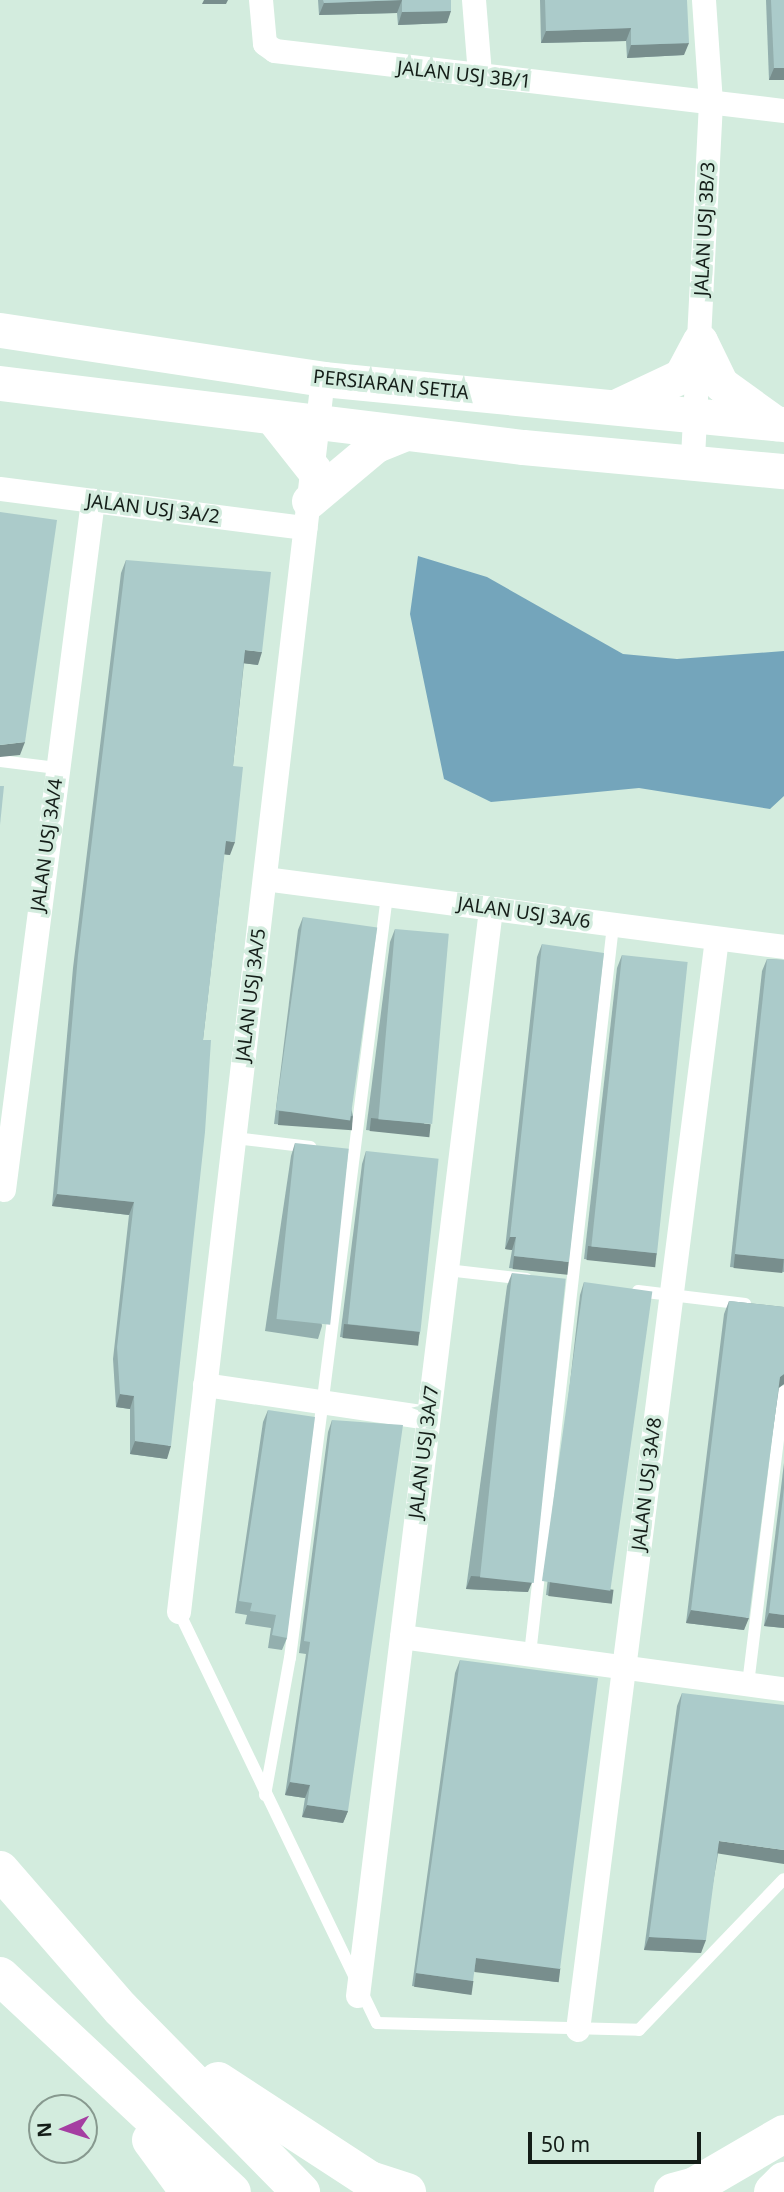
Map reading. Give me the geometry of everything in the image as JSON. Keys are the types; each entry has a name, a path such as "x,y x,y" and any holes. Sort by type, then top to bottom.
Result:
{"highway":[{"path":"0,1870 121,2009 301,2192"},
{"path":"0,1976 232,2192"},
{"path":"121,2009 261,2112 370,2180 407,2192"},
{"path":"80,2050 189,2192"},
{"path":"673,2192 695,2186 784,2134"},
{"path":"773,2192 784,2181"}],"main road":[{"name":"PERSIARAN SETIA","path":"0,330 323,379 695,417 780,423"},
{"path":"610,408 681,376 700,341"},
{"path":"700,341 721,384 780,423"},
{"path":"0,383 406,433 693,458 784,471"},
{"path":"272,417 310,499 376,445 406,433"}],"street":[{"name":"JALAN USJ 3B/1","path":"261,0 265,44 275,51 784,111"},
{"path":"474,0 480,75"},
{"name":"JALAN USJ 3B/3","path":"693,458 711,103 704,0"},
{"name":"JALAN USJ 3A/5","path":"179,1612 323,379"},
{"name":"JALAN USJ 3A/2","path":"0,489 93,501 310,499"},
{"name":"JALAN USJ 3A/4","path":"4,1190 10,1042 57,768 93,501"},
{"name":"JALAN USJ 3A/6","path":"265,879 784,947"},
{"name":"JALAN USJ 3A/7","path":"358,1996 447,1269 453,1165 491,909"},
{"name":"JALAN USJ 3A/8","path":"578,2030 717,939"},
{"path":"205,1385 428,1418"},
{"path":"402,1637 784,1689"}],"lane":[{"path":"0,761 57,768"},
{"path":"265,1795 290,1658 322,1403 347,1152 387,895"},
{"path":"530,1654 567,1283 613,925"},
{"path":"234,1138 347,1152"},
{"path":"447,1269 567,1283"},
{"path":"622,1290 759,1305"},
{"path":"748,1684 784,1391"},
{"path":"179,1612 358,1996 377,2023 639,2030 784,1879"}],"water":[{"path":"418,556 487,577 623,654 677,659 784,651 784,796 770,809 639,788 491,802 444,779 410,614"}],"building":[{"path":"323,0 402,0 324,3"},
{"path":"402,0 451,0 451,11 402,12"},
{"path":"545,0 687,0 689,43 631,45 631,28 546,31"},
{"path":"771,0 784,0 784,68 774,68"},
{"path":"0,512 57,520 25,742 0,745"},
{"path":"126,560 271,572 262,652 245,650 233,766 243,767 235,842 226,841 203,1040 211,1040 205,1132 171,1446 135,1441 134,1396 120,1394 117,1347 134,1202 57,1194 78,955"},
{"path":"0,786 4,786 0,825"},
{"path":"303,917 377,927 350,1121 276,1110"},
{"path":"395,929 449,934 432,1124 378,1119"},
{"path":"542,944 604,953 569,1262 514,1256 516,1237 510,1237"},
{"path":"622,955 688,962 657,1253 591,1246"},
{"path":"767,959 784,960 784,1259 735,1254"},
{"path":"295,1143 349,1149 330,1325 276,1319"},
{"path":"366,1151 439,1159 420,1332 348,1324"},
{"path":"512,1273 566,1279 534,1583 480,1577"},
{"path":"584,1282 652,1292 610,1591 542,1581"},
{"path":"729,1301 784,1307 784,1374 780,1377 749,1618 691,1610"},
{"path":"268,1410 315,1417 287,1638 272,1635 276,1615 250,1611 252,1603 239,1601"},
{"path":"332,1420 403,1425 348,1811 307,1805 310,1785 290,1782 310,1642 304,1641"},
{"path":"784,1488 784,1615 769,1613"},
{"path":"460,1660 598,1678 560,1969 476,1958 473,1981 416,1973"},
{"path":"682,1693 784,1705 784,1850 719,1841 706,1940 649,1937"}]}
